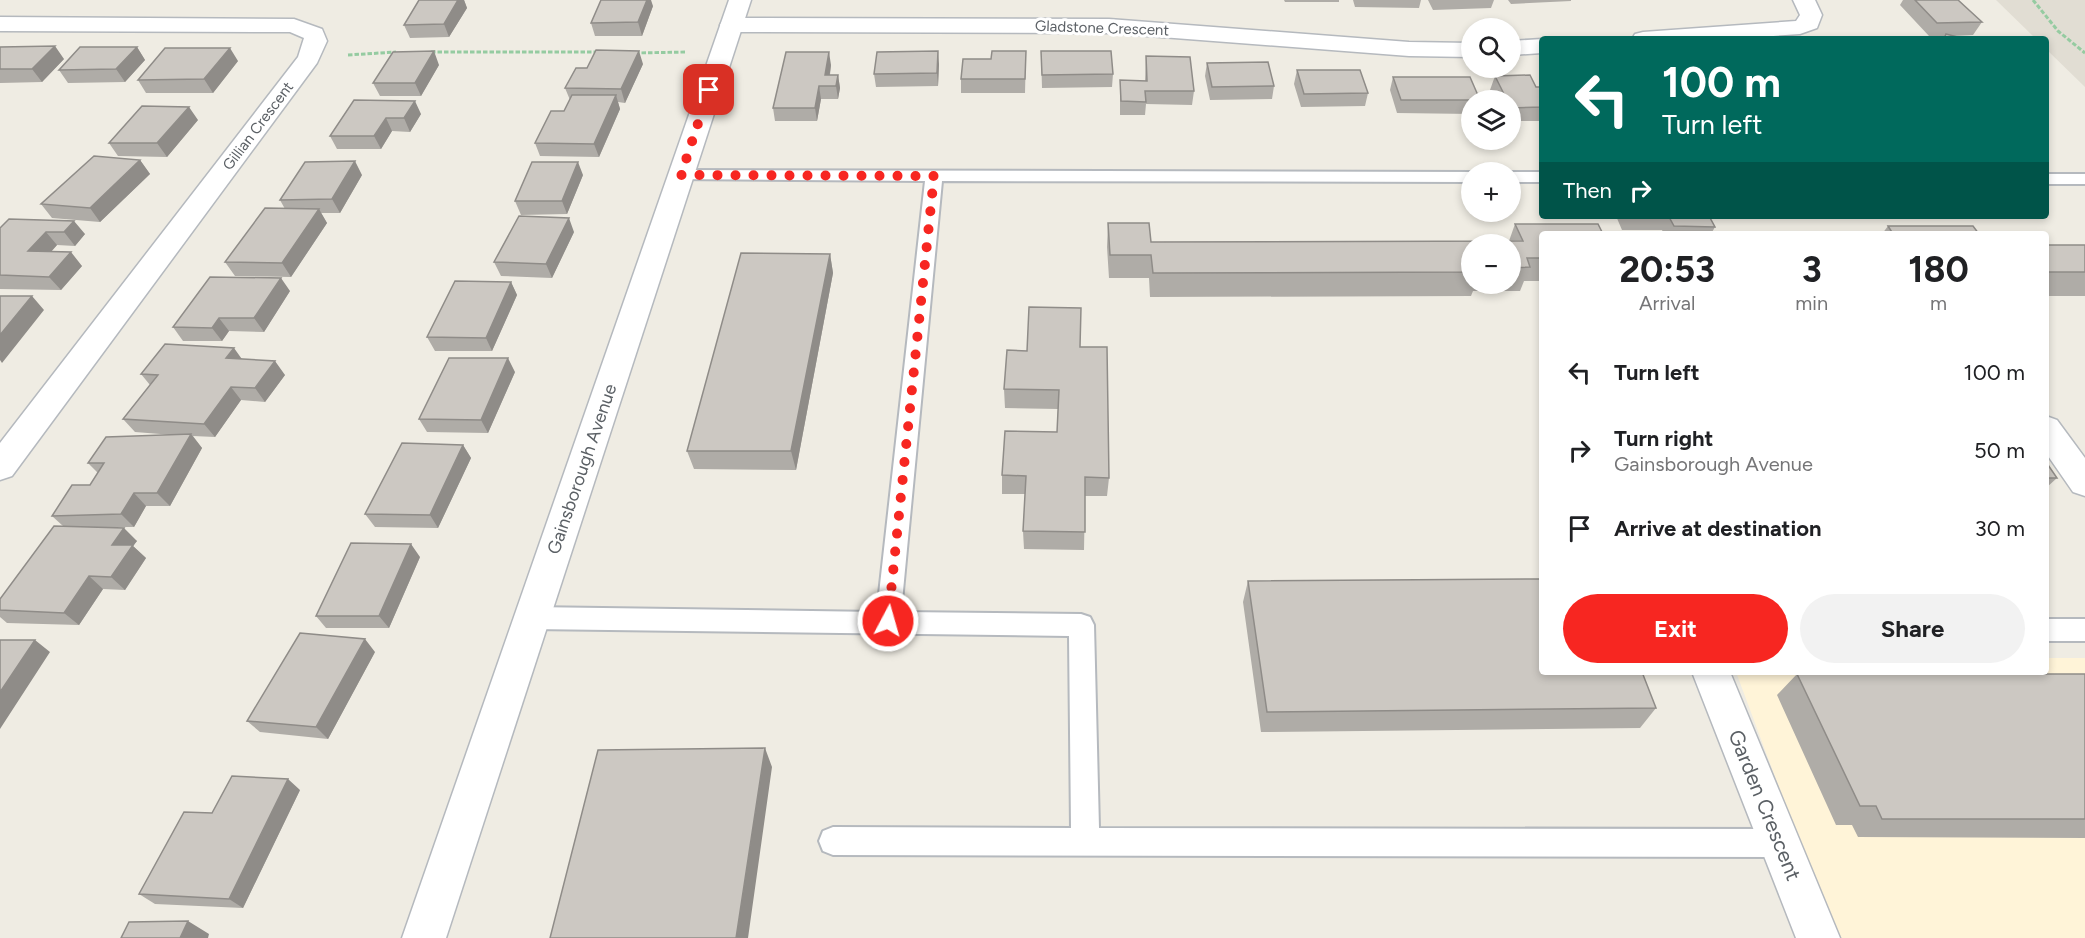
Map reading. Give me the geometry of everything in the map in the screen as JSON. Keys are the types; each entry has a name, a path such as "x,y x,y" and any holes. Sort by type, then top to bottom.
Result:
{"street":[{"path":"1682,36 1800,27 1809,22 1811,15 1804,0"},
{"name":"Gladstone Crescent","path":"735,12 1109,26 1409,49 1461,50"},
{"name":"Gainsborough Avenue","path":"424,938 735,12"},
{"name":"Gillian Crescent","path":"0,24 279,24 306,29 314,34 316,41 309,58 0,467"},
{"path":"1521,47 1539,46"},
{"path":"2049,432 2085,483"},
{"name":"Garden Crescent","path":"1712,675 1818,938"}],"lane":[{"path":"681,175 1461,177"},
{"path":"888,621 934,176"},
{"path":"1521,177 1539,177"},
{"path":"2049,178 2085,179"},
{"path":"531,618 1081,625 1085,842"},
{"path":"2049,630 2085,630"},
{"path":"833,841 1779,843"}],"path":[{"path":"2033,0 2058,31 2085,52"},
{"path":"348,55 396,52"},
{"path":"420,52 599,52"},
{"path":"634,53 690,52"}],"shaded area":[{"path":"1996,0 2085,0 2085,87 2049,52 2049,36 2033,36"},
{"path":"2049,658 2085,658 2085,938 1835,938 1737,675 2049,675"}],"building":[{"path":"419,0 458,0 444,24 404,25"},
{"path":"601,0 647,0 638,22 591,23"},
{"path":"1915,0 1958,0 1982,22 1937,23"},
{"path":"55,46 32,69 0,69 0,47"},
{"path":"80,47 137,47 116,69 59,70"},
{"path":"165,48 230,48 204,79 138,80"},
{"path":"596,50 639,51 621,89 565,88 576,68 587,68"},
{"path":"434,51 415,83 373,83 393,52"},
{"path":"938,51 937,73 874,74 877,52"},
{"path":"992,51 1026,51 1025,79 961,79 963,59 991,59"},
{"path":"1041,51 1111,51 1113,74 1042,75"},
{"path":"786,52 829,52 825,75 838,75 836,86 819,86 815,108 773,108"},
{"path":"1146,56 1190,57 1194,91 1145,91 1146,102 1121,101 1120,80 1147,81"},
{"path":"1268,62 1274,86 1212,87 1207,63"},
{"path":"1297,70 1360,70 1368,93 1304,94"},
{"path":"1521,75 1530,75 1536,87 1539,87 1539,107 1521,108 1521,90 1502,90 1496,78 1521,78"},
{"path":"1393,77 1470,78 1476,90 1461,90 1461,100 1401,100"},
{"path":"572,95 616,95 594,144 535,143 551,111 564,111"},
{"path":"354,100 415,101 404,118 386,118 374,136 330,136"},
{"path":"142,106 189,107 157,143 109,143"},
{"path":"94,156 140,160 90,208 41,204"},
{"path":"355,161 332,199 280,200 305,162"},
{"path":"532,162 578,162 562,201 515,201"},
{"path":"265,208 319,209 282,263 225,262"},
{"path":"519,216 569,218 546,264 494,262"},
{"path":"9,219 74,221 64,232 46,232 28,251 71,252 49,277 0,275 0,228"},
{"path":"1670,219 1711,219 1715,227 1674,226"},
{"path":"1108,223 1149,223 1151,242 1461,241 1461,272 1153,273 1151,255 1110,255"},
{"path":"1515,224 1598,224 1602,231 1539,231 1539,258 1527,258 1530,267 1521,267 1521,241 1523,241"},
{"path":"1888,226 1973,226 1977,231 1891,231"},
{"path":"2049,245 2085,245 2085,272 2049,272"},
{"path":"741,253 830,254 791,451 687,451"},
{"path":"210,277 281,278 254,318 219,318 212,328 173,327"},
{"path":"455,281 511,282 486,338 427,337"},
{"path":"0,296 32,296 0,335"},
{"path":"1029,307 1081,308 1080,347 1107,347 1109,478 1085,477 1085,532 1023,531 1026,476 1002,475 1005,431 1057,432 1059,390 1004,389 1007,350 1027,351"},
{"path":"165,344 234,348 226,358 275,361 255,388 231,387 204,424 123,419 158,375 141,374"},
{"path":"449,358 508,358 481,420 419,419"},
{"path":"191,434 157,493 134,493 121,514 52,516 72,485 90,485 104,463 88,463 106,437"},
{"path":"402,443 463,445 430,515 365,514"},
{"path":"2049,466 2057,478 2049,478"},
{"path":"54,526 124,528 112,545 133,545 111,577 89,576 64,613 0,610 0,599"},
{"path":"351,543 411,544 379,616 316,616"},
{"path":"1539,579 1539,675 1643,675 1656,708 1267,712 1248,581"},
{"path":"300,633 365,639 316,727 247,721"},
{"path":"0,640 35,640 0,692"},
{"path":"2085,674 2085,819 1882,819 1876,806 1860,806 1797,675"},
{"path":"765,748 736,938 550,938 598,750"},
{"path":"232,776 288,779 229,899 139,894 184,812 212,813"},
{"path":"188,921 180,938 121,938 129,922"}],"route":[{"path":"709,90 681,175 934,176 888,621"}]}
